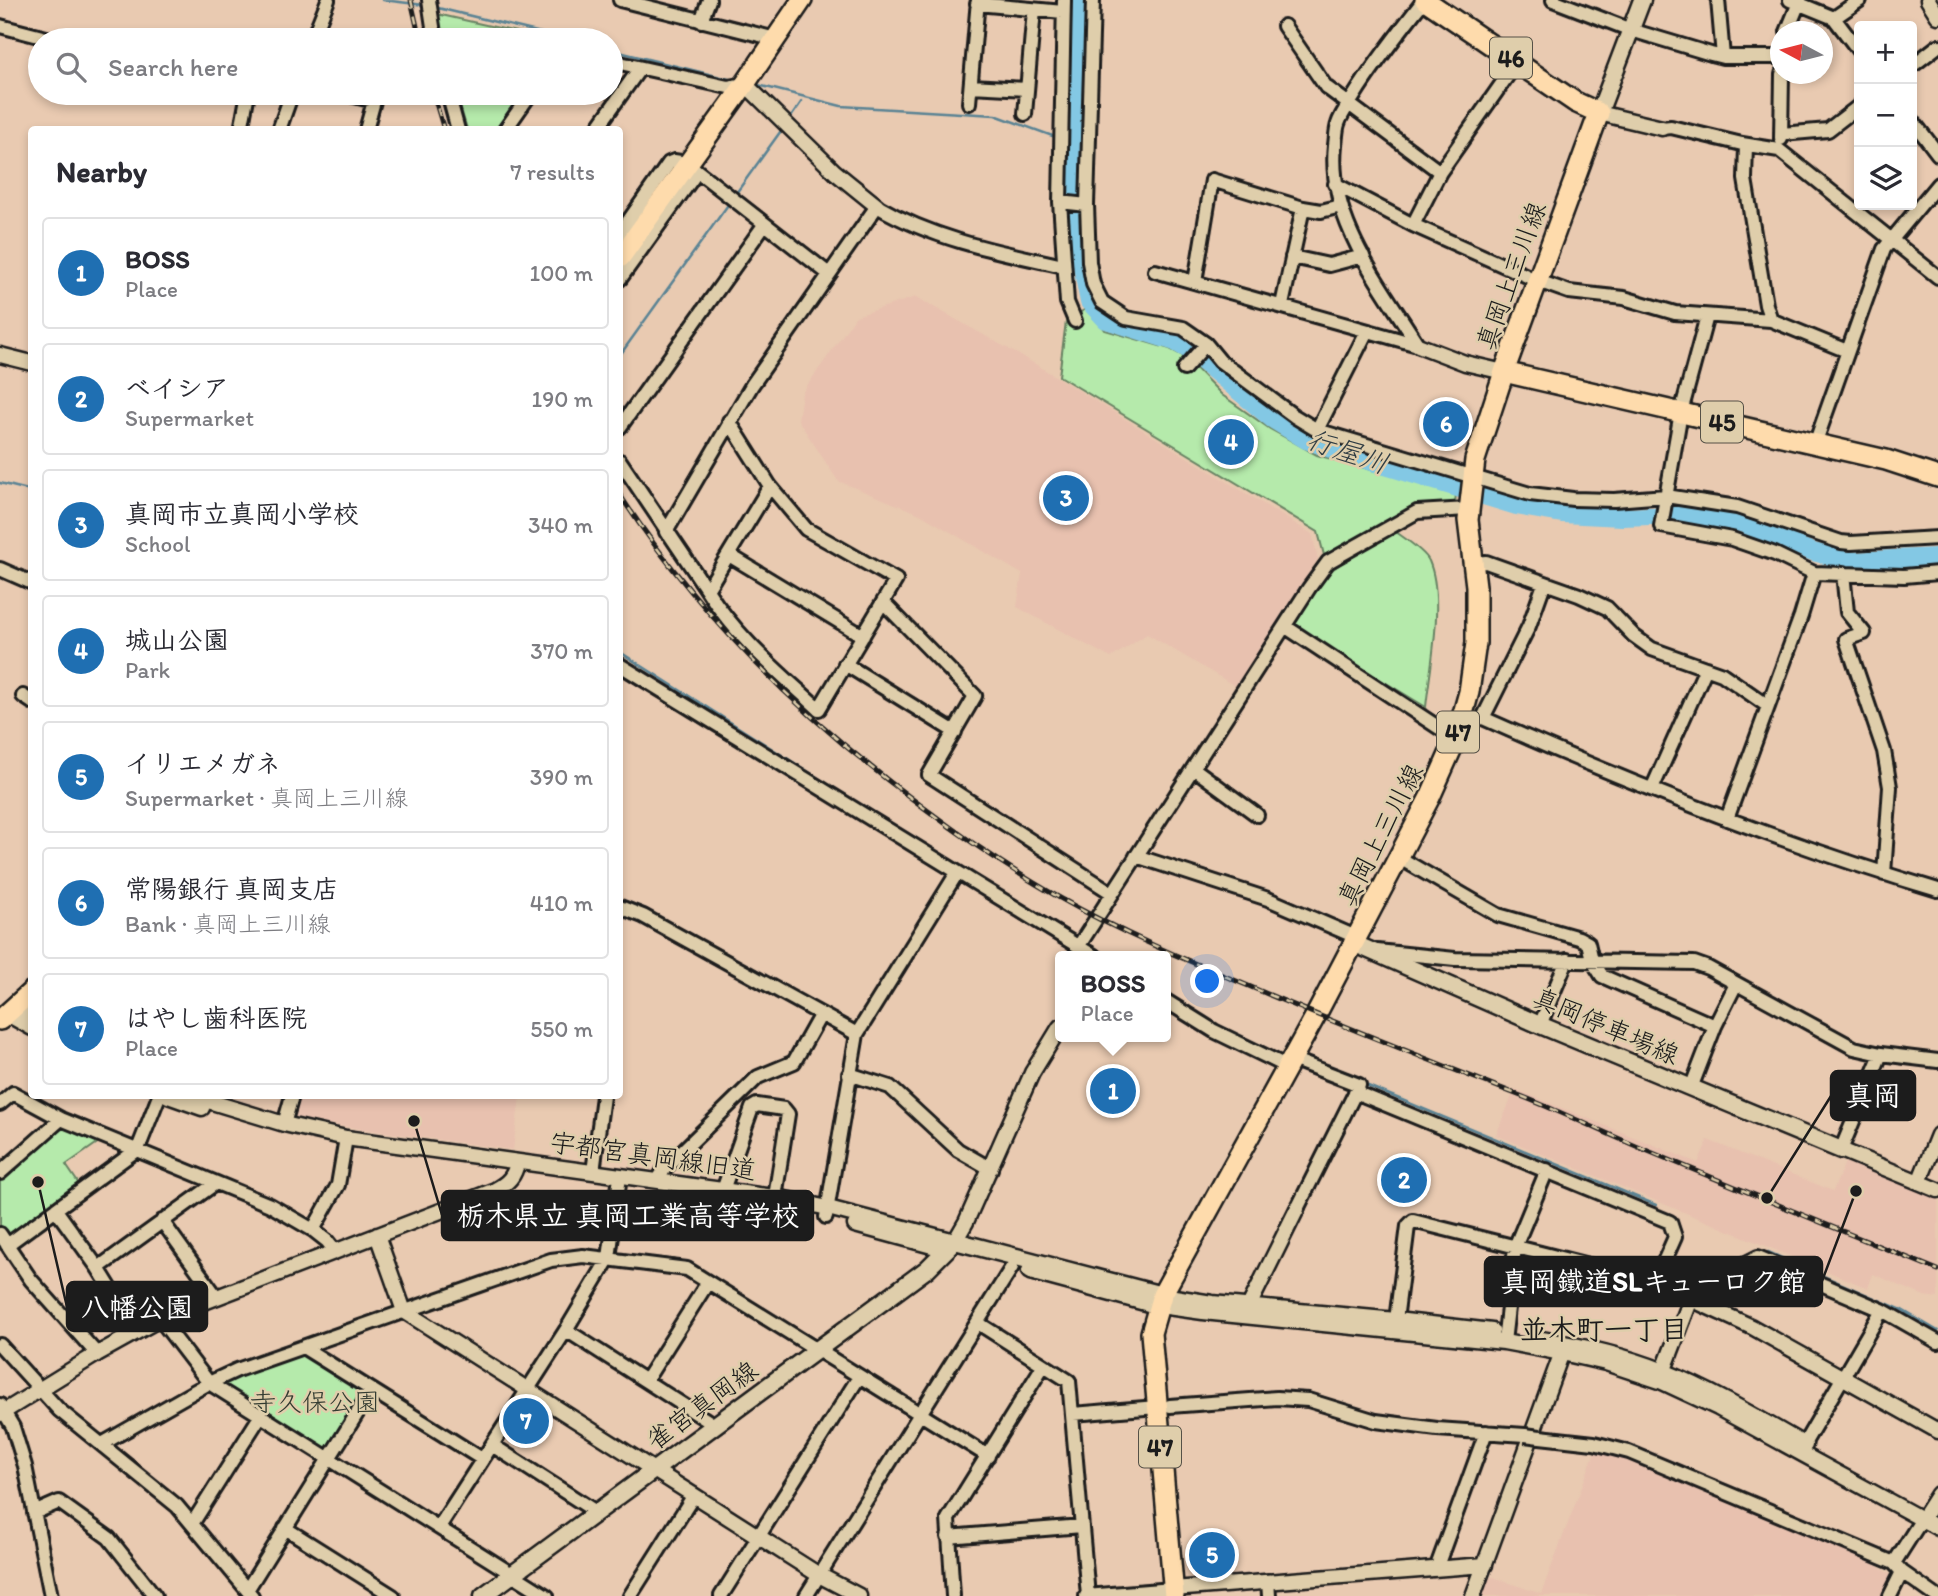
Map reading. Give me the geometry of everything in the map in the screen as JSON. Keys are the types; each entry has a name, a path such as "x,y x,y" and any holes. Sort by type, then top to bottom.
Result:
{"main road":[{"path":"623,254 692,167 802,0"},
{"name":"46","path":"1424,0 1583,107 1599,113"},
{"path":"1599,113 1642,0"},
{"name":"真岡上三川線","path":"1161,1300 1290,1063 1362,947 1398,857 1442,774 1456,738 1469,692 1476,643 1470,491 1478,449 1599,113"},
{"name":"45","path":"1504,372 1886,460 1938,477"},
{"name":"真岡停車場線","path":"1362,947 1540,1025 1842,1150"},
{"path":"11,1013 28,995"},
{"path":"951,1246 1161,1300"},
{"path":"951,1246 1012,1267 1161,1300"},
{"name":"雀宮真岡線","path":"482,1596 927,1269 951,1246"},
{"name":"47","path":"1161,1300 1164,1331 1164,1406 1179,1592"}],"street":[{"path":"317,28 328,0"},
{"path":"429,0 433,28"},
{"path":"620,0 643,3 701,21 776,39"},
{"path":"701,21 709,0"},
{"path":"1093,0 1087,205 1089,262 1093,284 1102,302 1126,318 1183,328 1206,344 1220,361 1294,416 1317,429 1470,491"},
{"path":"1418,345 1363,256 1341,206 1335,184 1338,124 1369,72 1424,0"},
{"path":"1553,0 1631,30 1723,57 1770,57"},
{"path":"1718,0 1723,57"},
{"path":"1834,18 1860,0"},
{"path":"1928,0 1938,16"},
{"path":"1790,21 1796,1 1834,18 1854,44"},
{"path":"969,103 977,2 1034,9 1064,6 1060,202 1067,302 1075,321"},
{"path":"1025,114 1034,9"},
{"path":"0,26 28,33"},
{"path":"1284,26 1326,87 1440,172"},
{"path":"1917,62 1938,46"},
{"path":"1413,225 1440,172 1517,62"},
{"path":"623,64 728,86 745,83 835,172 877,206 936,235 1064,266"},
{"path":"623,92 640,68"},
{"path":"1779,150 1782,134 1782,84"},
{"path":"971,86 1027,89"},
{"path":"242,126 246,105"},
{"path":"280,126 288,105"},
{"path":"367,126 373,105"},
{"path":"451,105 457,126"},
{"path":"508,126 523,105"},
{"path":"599,126 614,105"},
{"path":"1782,134 1828,130 1854,110"},
{"path":"1599,113 1779,150 1938,277"},
{"path":"1917,127 1938,154"},
{"path":"1746,145 1745,179 1766,305 1771,320"},
{"path":"623,229 669,163 674,161 692,167 829,274"},
{"path":"623,274 692,167"},
{"path":"1195,282 1212,180 1303,208 1321,211 1341,206"},
{"path":"1335,184 1413,225 1538,281 1578,294 1624,298 1675,313 1771,320 1847,351"},
{"path":"1815,444 1884,249 1938,184"},
{"path":"1060,202 1087,205"},
{"path":"666,532 729,421 877,206"},
{"path":"1282,305 1303,208"},
{"path":"623,424 764,225"},
{"path":"1292,257 1329,265 1363,256"},
{"path":"1155,271 1282,305 1418,345 1465,363 1504,372"},
{"path":"1707,316 1681,412 1661,527 1732,539 1775,554 1814,573 1904,576 1938,573"},
{"path":"1317,429 1367,331"},
{"path":"1184,369 1206,344"},
{"path":"0,355 28,362"},
{"path":"623,466 723,615 819,709 896,580 806,529 770,486 729,421"},
{"path":"707,590 770,486"},
{"path":"1078,947 1328,562 1417,512 1470,491 1505,488 1555,498 1666,498 1737,507 1841,542 1863,544 1938,538"},
{"path":"729,555 863,636"},
{"path":"1473,563 1486,562 1579,595 1607,608 1634,636 1652,649 1722,674 1768,706"},
{"path":"0,569 28,581"},
{"path":"1727,818 1801,616 1814,573"},
{"path":"1843,573 1847,612 1864,634 1846,639 1884,751 1890,787 1884,874"},
{"path":"1544,584 1529,626 1483,718 1586,764 1727,818 1884,874 1938,890"},
{"path":"883,602 975,696 929,775 1112,893"},
{"path":"1286,627 1456,738"},
{"path":"845,664 955,732"},
{"path":"623,667 1085,951"},
{"path":"1652,789 1706,668"},
{"path":"1193,768 1257,815"},
{"path":"1136,856 1291,907 1349,934 1362,947 1455,959 1693,963 1854,1048 1938,1061"},
{"path":"1398,857 1498,915 1579,938 1588,943 1592,960 1602,976 1715,1026"},
{"path":"827,1212 857,1034 957,873"},
{"path":"623,907 857,1034"},
{"path":"1540,1025 1567,960"},
{"path":"1691,1088 1715,1026 1736,984"},
{"path":"1171,1004 1214,1031 1290,1063 1359,1085 1249,1306"},
{"path":"11,1013 28,1025"},
{"path":"658,1180 665,1168 758,1077 794,1062 821,1014"},
{"path":"951,1246 990,1169 1032,1073 1055,1035"},
{"path":"1881,1054 1842,1150 1938,1189"},
{"path":"849,1074 890,1087 958,1150 990,1169"},
{"path":"1355,1092 1670,1222 1675,1237 1654,1282"},
{"path":"0,1104 13,1093 61,1119 270,1205 313,1230 335,1251"},
{"path":"97,1354 31,1280 4,1239 56,1210 138,1149 158,1099"},
{"path":"177,1099 280,1133 516,1167"},
{"path":"202,1099 345,1142"},
{"path":"284,1124 291,1099"},
{"path":"593,1172 603,1099"},
{"path":"723,1190 752,1108 757,1105 785,1109 788,1114 775,1197"},
{"path":"1,1169 61,1119"},
{"path":"1919,1182 1938,1135"},
{"path":"313,1230 338,1185 345,1142"},
{"name":"宇都宮真岡線旧道","path":"516,1167 827,1212"},
{"name":"宇都宮真岡線旧道","path":"516,1167 593,1172 775,1197 951,1246"},
{"name":"宇都宮真岡線旧道","path":"2,1410 160,1319 495,1191 510,1180 516,1167"},
{"path":"1505,1338 1515,1247 1547,1170"},
{"path":"98,1268 216,1183"},
{"path":"439,1527 566,1331 609,1258 619,1184"},
{"path":"56,1210 98,1268 136,1331"},
{"path":"162,1221 216,1296"},
{"path":"1396,1325 1408,1226 1413,1222 1654,1282 1724,1313 1938,1431"},
{"path":"377,1235 404,1311 819,1575 859,1596"},
{"path":"103,1444 209,1383 237,1370 568,1256 609,1258 687,1269 988,1456"},
{"path":"1740,1266 1758,1257 1882,1310 1938,1342"},
{"path":"806,1596 1012,1267"},
{"path":"646,1380 708,1282"},
{"path":"1661,1376 1690,1299"},
{"path":"1161,1300 1249,1306 1505,1338 1564,1348 1606,1363 1661,1376 1724,1400 1929,1516 1938,1528"},
{"path":"1161,1300 1213,1313 1396,1325"},
{"path":"1804,1444 1882,1310"},
{"path":"160,1319 209,1383 547,1596"},
{"path":"978,1323 1069,1381 1087,1596 1269,1588 1485,1565"},
{"path":"566,1331 716,1426"},
{"path":"0,1345 59,1410 177,1506 250,1593 285,1528 371,1391"},
{"path":"303,1347 482,1459"},
{"path":"1473,1596 1564,1348"},
{"path":"953,1596 948,1519 1043,1366"},
{"path":"1661,1376 1929,1516"},
{"path":"721,1596 859,1377"},
{"path":"1073,1414 1277,1398 1308,1400 1376,1421 1594,1443 1629,1452 1898,1567 1936,1596"},
{"path":"2,1410 13,1427 25,1466 50,1591 37,1596"},
{"path":"192,1524 261,1415"},
{"path":"1436,1569 1486,1433"},
{"path":"492,1445 596,1512"},
{"path":"1890,1596 1898,1567 1929,1516 1938,1494"},
{"path":"630,1596 694,1495"},
{"path":"34,1513 59,1502 109,1538 155,1596"},
{"path":"948,1537 1082,1526"},
{"path":"285,1528 393,1596"}],"shaded area":[{"path":"916,297 1037,365 1312,534 1318,559 1235,686 1147,634 1111,658 1017,607 1022,574 920,514 838,481 798,420 802,393 856,316"},
{"path":"1515,1089 1698,1163 1708,1140 1833,1191 1846,1160 1938,1198 1938,1298 1924,1296 1873,1274 1868,1288 1496,1135"},
{"path":"295,1099 520,1099 513,1150 333,1125 290,1116"},
{"path":"1595,1452 1626,1458 1864,1558 1893,1576 1884,1596 1480,1596 1486,1579 1493,1577 1541,1594"}],"green space":[{"path":"437,14 499,28 440,28"},
{"path":"460,105 514,105 499,126 466,126"},
{"path":"1089,307 1105,330 1170,349 1185,357 1222,395 1270,429 1317,455 1456,493 1455,504 1418,506 1393,517 1325,559 1318,532 1059,376 1066,321"},
{"path":"1392,529 1427,557 1434,576 1435,633 1426,707 1297,629 1294,622 1314,590 1333,569"},
{"path":"61,1119 106,1137 66,1165 83,1190 7,1245 0,1234 0,1173"},
{"name":"寺久保公園","path":"303,1347 371,1391 328,1459 209,1383"}],"waterway":[{"path":"383,0 424,5"},
{"name":"行屋川","path":"1078,0 1079,251 1089,302 1106,320 1175,342 1190,351 1272,419 1306,440 1516,506 1562,514 1622,517 1678,515 1741,523 1813,552 1849,561 1938,557"},
{"path":"434,7 521,28"},
{"path":"623,53 733,80"},
{"path":"754,84 841,106 995,115 1058,138"},
{"path":"789,120 802,101"},
{"path":"734,196 783,128"},
{"path":"1065,140 1077,144"},
{"path":"623,351 730,202"},
{"path":"0,483 28,490"},
{"path":"623,654 859,804"},
{"path":"1368,1086 1656,1205"},
{"path":"1768,1252 1902,1310 1938,1331"}],"railway":[{"path":"411,0 417,28"},
{"path":"437,105 443,126"},
{"path":"623,499 684,583 720,625 796,702 879,774 990,855 1042,888 1106,923 1167,951"},
{"path":"1171,953 1938,1270"}],"place":[{"name":"常陽銀行 真岡支店","path":"1446,424"},
{"name":"城山公園","path":"1231,442"},
{"name":"真岡市立真岡小学校","path":"1066,498"},
{"name":"BOSS","path":"1113,1091"},
{"name":"栃木県立 真岡工業高等学校","path":"414,1121"},
{"name":"ベイシア","path":"1404,1180"},
{"name":"八幡公園","path":"38,1182"},
{"name":"真岡鐵道SLキューロク館","path":"1856,1191"},
{"name":"真岡","path":"1767,1198"},
{"name":"はやし歯科医院","path":"526,1421"},
{"name":"イリエメガネ","path":"1212,1555"}],"district":[{"name":"並木町一丁目","path":"1604,1329"}]}
